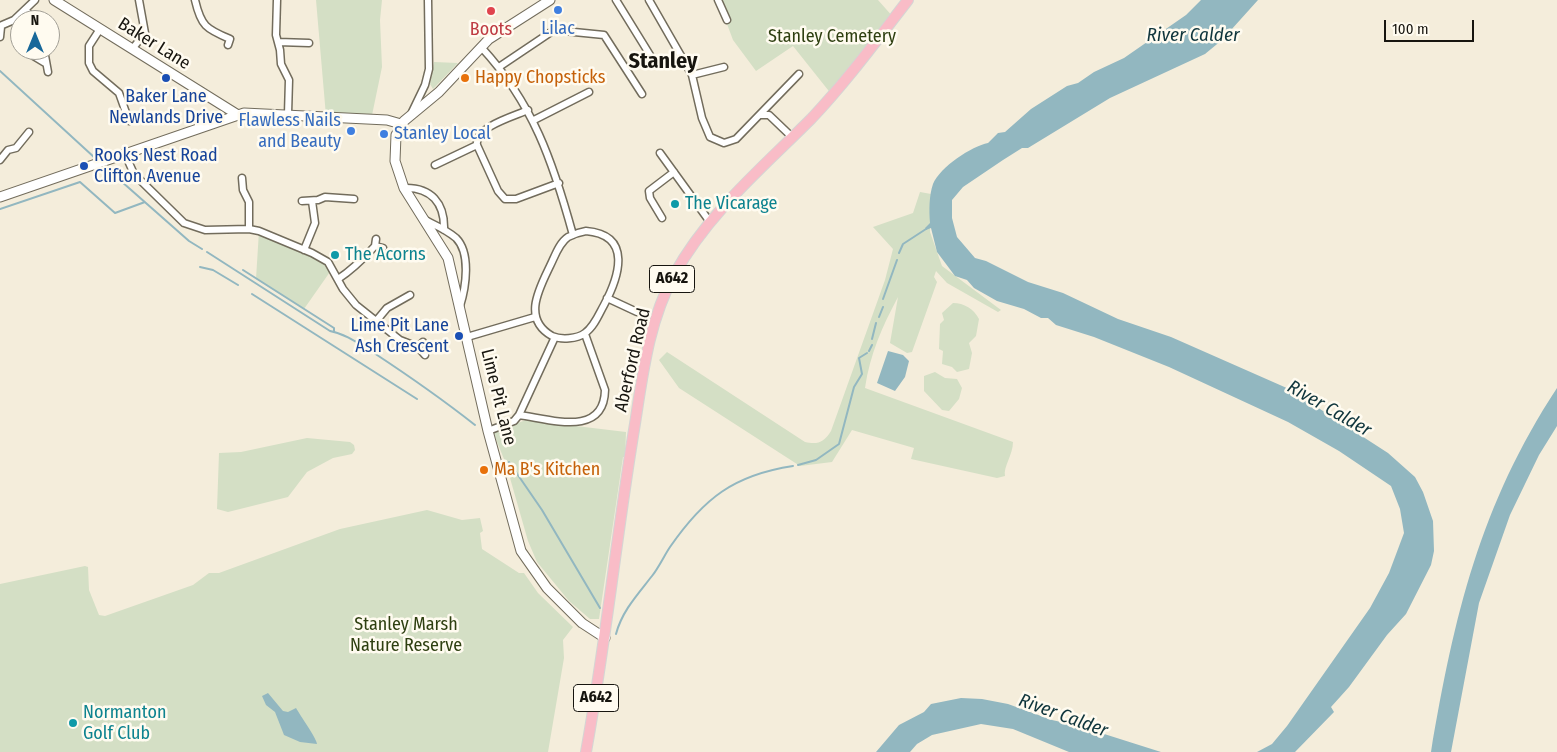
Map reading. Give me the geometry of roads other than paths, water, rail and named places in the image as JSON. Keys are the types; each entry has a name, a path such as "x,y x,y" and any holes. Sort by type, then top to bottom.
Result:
{"main road":[{"name":"Aberford Road","path":"586,752 605,638 626,480 650,341 664,295 674,275 710,222 726,203 835,92 908,0"}],"street":[{"path":"26,10 35,0"},
{"name":"Baker Lane","path":"54,0 100,30 134,48 238,115"},
{"path":"134,48 144,33 139,0"},
{"path":"195,0 200,19 205,27 230,39 228,45"},
{"path":"276,0 276,35 281,64 289,86 288,114"},
{"path":"411,114 425,85 429,61 428,0"},
{"path":"0,197 248,113 387,120 401,124 434,97 481,46 503,28 550,0"},
{"path":"616,0 650,55 640,61"},
{"path":"649,0 692,74 705,129 714,139 724,143 732,142 799,74"},
{"path":"718,0 727,20"},
{"path":"0,27 0,37"},
{"path":"100,30 89,46 89,63 93,71 119,93 129,121"},
{"path":"499,66 554,30 604,35 642,94"},
{"path":"278,42 309,43"},
{"path":"481,46 499,66 534,120 559,182 573,235"},
{"path":"40,60 45,63"},
{"path":"45,60 48,72"},
{"path":"692,74 725,66"},
{"path":"425,85 434,97"},
{"path":"534,120 589,92"},
{"path":"528,110 482,131 477,138 477,145 498,191 505,199 516,199 559,182"},
{"path":"113,116 126,112"},
{"path":"760,114 769,115 792,137"},
{"name":"Lime Pit Lane","path":"401,124 396,135 394,152 397,169 404,188 448,258 488,431 516,535 526,558 554,595 582,623 605,638"},
{"path":"0,160 8,150 16,148 29,132"},
{"path":"435,165 477,145"},
{"path":"660,153 710,222"},
{"path":"125,154 134,174 184,223 205,230 249,229 304,250 328,262 352,301 400,340 421,345 425,355"},
{"path":"662,218 650,198 649,191 674,172"},
{"path":"242,178 249,202 249,229"},
{"path":"404,188 421,189 434,198 443,212 444,230"},
{"path":"302,201 318,200 325,197 354,199"},
{"path":"304,250 315,223 312,201"},
{"name":"Lime Pit Lane","path":"425,220 455,238 464,252 463,296 460,306"},
{"path":"586,231 607,238 615,248 619,267 607,298 595,321 585,334 571,338 555,337 543,329 535,317 536,294 559,247 573,235 586,231"},
{"path":"338,279 353,269 361,258 375,246 376,239"},
{"path":"375,246 383,248"},
{"path":"376,320 387,308 410,295"},
{"path":"607,298 637,312"},
{"path":"467,337 535,317"},
{"path":"519,415 579,422 589,420 598,413 605,398 605,390 585,334"},
{"path":"488,431 514,421 519,415 555,337"}],"water":[{"name":"River Calder","path":"1201,0 1258,0 1222,40 1205,54 1110,98 1028,148 1022,148 963,187 952,200 952,218 957,237 975,258 986,261 1028,282 1063,293 1118,319 1171,337 1289,389 1388,453 1415,477 1423,492 1433,521 1434,551 1431,565 1406,614 1387,635 1349,687 1331,707 1334,712 1295,752 1257,752 1272,744 1287,726 1370,608 1389,573 1404,533 1400,509 1391,486 1339,451 1288,422 1169,367 1094,337 1056,325 1048,318 1041,318 1024,309 997,301 974,288 967,280 955,276 937,252 931,228 926,230 925,228 930,223 930,203 933,184 949,164 974,148 988,143 998,133 1005,132 1031,109 1067,86 1078,83 1094,72 1124,58 1186,15"},
{"path":"888,351 903,355 909,361 905,377 895,391 877,383"},
{"path":"1557,388 1557,426 1539,455 1510,515 1479,603 1451,752 1431,752 1461,608 1489,519 1508,475 1530,432"},
{"path":"268,693 283,711 288,712 296,708 317,744 300,742 284,735 275,712 266,705 262,696"},
{"name":"River Calder","path":"961,698 982,699 1008,704 1052,720 1079,726 1161,752 1069,752 1013,729 981,724 932,735 917,744 910,752 876,752 899,725 924,712 931,704"}],"waterway":[{"path":"0,71 95,158"},
{"path":"113,174 189,241 202,249"},
{"path":"0,209 80,182 115,213 145,202"},
{"path":"899,253 903,244 926,229"},
{"path":"207,252 330,331 347,337 374,353 475,425"},
{"path":"883,299 897,260"},
{"path":"200,267 213,270 238,285"},
{"path":"243,270 334,328 334,332"},
{"path":"252,294 417,399"},
{"path":"879,317 883,307"},
{"path":"872,339 876,323"},
{"path":"869,351 872,345"},
{"path":"798,465 816,460 839,444 854,387 862,374 859,358 867,353"},
{"path":"509,462 542,510 600,608"},
{"path":"616,634 626,610 655,573 670,547 695,515 708,502 737,483 772,470 793,466"}],"place":[{"name":"Lilac","path":"558,10"},
{"name":"Boots","path":"491,11"},
{"name":"Baker Lane Newlands Drive","path":"166,78"},
{"name":"Happy Chopsticks","path":"465,78"},
{"name":"Flawless Nails and Beauty","path":"351,131"},
{"name":"Stanley Local","path":"384,134"},
{"name":"Rooks Nest Road Clifton Avenue","path":"84,166"},
{"name":"The Vicarage","path":"675,204"},
{"name":"The Acorns","path":"335,255"},
{"name":"Lime Pit Lane Ash Crescent","path":"459,336"},
{"name":"Ma B's Kitchen","path":"484,470"},
{"name":"Normanton Golf Club","path":"73,723"}],"district":[{"name":"Stanley","path":"663,62"}],"park label":[{"name":"Stanley Cemetery","path":"832,37"},
{"name":"Stanley Marsh Nature Reserve","path":"406,635"}]}
